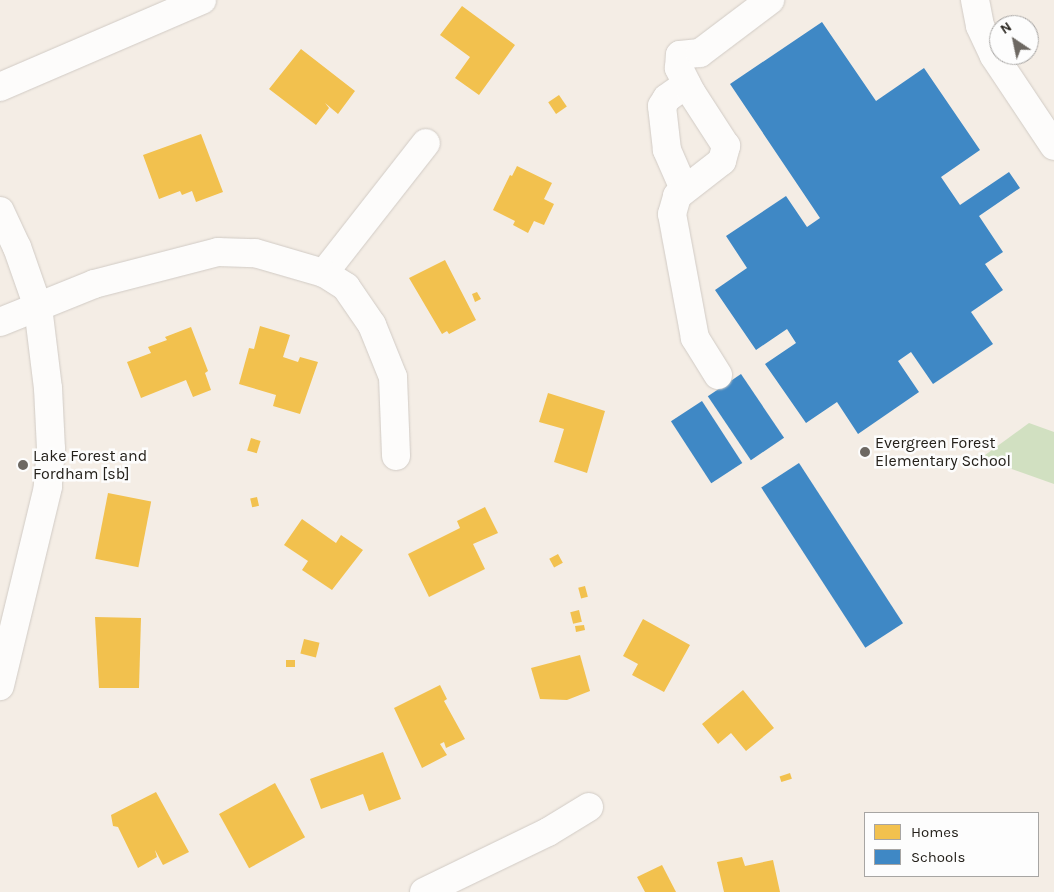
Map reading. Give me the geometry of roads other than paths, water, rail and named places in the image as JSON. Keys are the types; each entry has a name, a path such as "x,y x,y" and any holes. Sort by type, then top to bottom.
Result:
{"street":[{"path":"0,87 202,0"},
{"path":"718,375 695,338 672,214 677,196 722,161 726,146 687,84 679,68 680,55 700,53 770,0"},
{"path":"975,0 980,26 994,56 1054,146"},
{"path":"684,189 667,150 662,106 667,98 687,84"},
{"path":"324,273 426,143"},
{"path":"0,211 17,247 38,307 48,388 51,449 48,488 0,686"},
{"path":"0,322 94,284 218,252 255,253 324,273 346,287 372,325 393,377 396,456"},
{"path":"424,892 548,832 589,807"}],"place":[{"name":"Evergreen Forest Elementary School","path":"865,452"},
{"name":"Lake Forest and Fordham [sb]","path":"23,465"}]}
